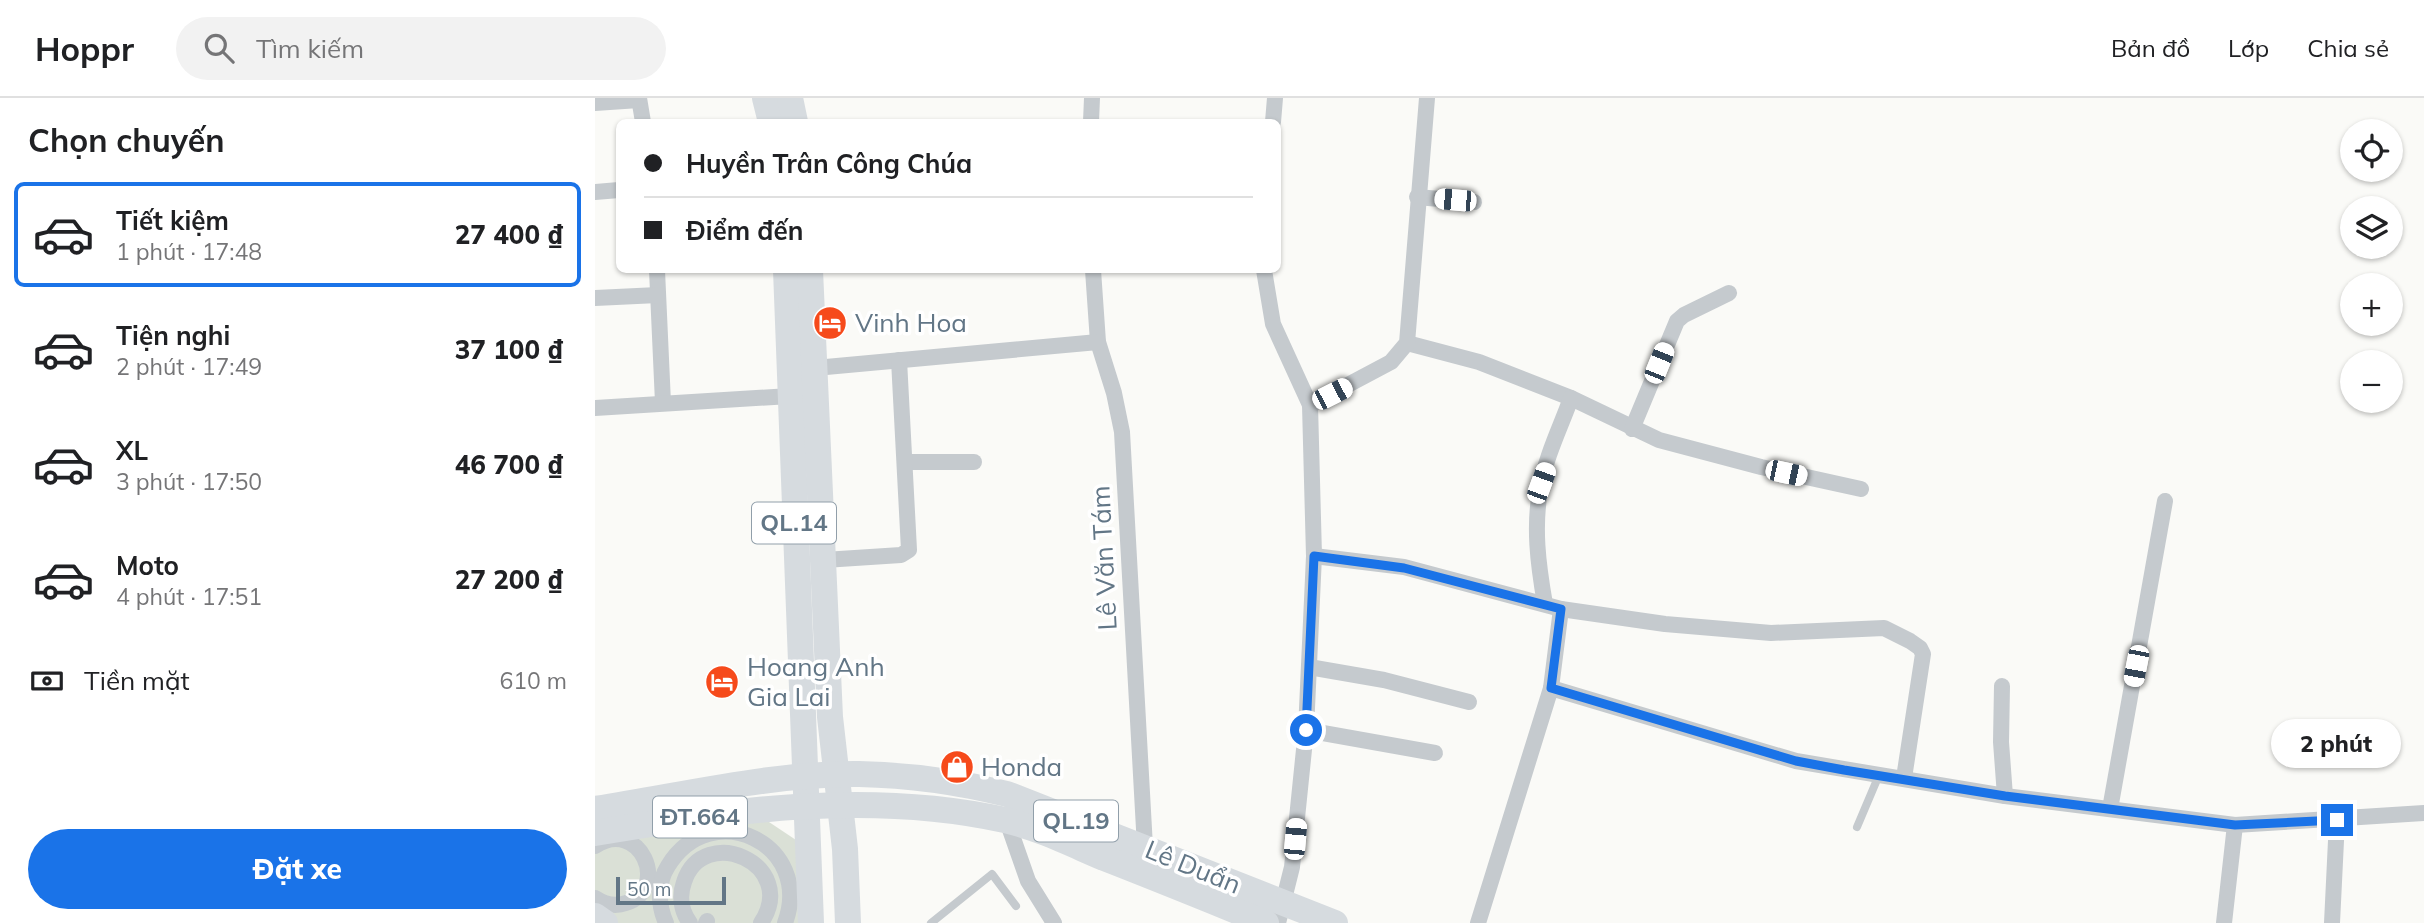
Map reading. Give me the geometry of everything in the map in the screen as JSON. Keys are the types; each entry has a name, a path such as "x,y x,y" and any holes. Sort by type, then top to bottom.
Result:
{"main road":[{"path":"765,98 770,119"},
{"path":"790,98 794,119"},
{"name":"QL.14","path":"786,273 806,805 799,921"},
{"name":"QL.14","path":"810,273 830,717 840,805 848,923"},
{"name":"Lê Duẩn","path":"681,818 804,777 887,776 982,788 1007,794 1145,847 1281,914 1335,923"},
{"name":"Lê Duẩn","path":"806,805 950,810 1007,821 1266,923"},
{"name":"ĐT.664","path":"595,834 681,818 806,805"},
{"path":"595,809 681,818"},
{"path":"595,916 605,923"}],"street":[{"path":"1091,119 1092,98"},
{"path":"1273,119 1275,98"},
{"path":"1310,405 1391,362 1407,343 1427,98"},
{"path":"595,103 639,99 642,119"},
{"path":"595,192 616,190"},
{"path":"1417,197 1474,202"},
{"path":"657,273 663,403"},
{"name":"Lê Văn Tám","path":"1093,273 1098,342 1114,393 1122,432 1145,847"},
{"path":"1264,273 1273,324 1310,405 1314,556 1306,730 1292,867 1281,914"},
{"path":"1632,429 1677,321 1684,314 1729,293"},
{"path":"595,298 658,295"},
{"path":"815,368 1098,342"},
{"path":"1407,343 1479,362 1571,398 1659,440 1736,461 1861,489"},
{"path":"824,560 906,554 909,542 899,360"},
{"path":"595,408 790,396"},
{"path":"1478,923 1551,688 1553,607 1536,542 1537,513 1541,483 1571,398"},
{"path":"905,462 974,462"},
{"path":"2109,809 2165,501"},
{"path":"1314,556 1404,568 1553,607 1665,624 1795,633 1874,627 1894,632 1920,648 1923,654 1904,778"},
{"path":"1309,667 1384,680 1469,702"},
{"path":"2002,685 2001,742 2005,796"},
{"path":"1551,688 1796,761 2005,796 2235,825 2424,813"},
{"path":"1306,730 1435,753"},
{"path":"666,923 659,891 664,871 675,853 681,818 754,837 771,849 784,866 799,921"},
{"path":"2332,923 2337,820"},
{"path":"1007,821 1028,881 1054,923"},
{"path":"2224,923 2235,825"},
{"path":"595,846 612,839 633,844 646,860 649,871 647,882 634,900 613,905 595,898"},
{"path":"690,923 682,906 681,891 686,876 695,864 711,862 736,853 760,868 770,894 762,912"}],"lane":[{"path":"1857,827 1879,775"},
{"path":"932,923 992,874 1016,906"}],"shaded area":[{"path":"766,820 796,840 808,923 615,923 595,909 595,836"}],"place":[{"name":"Vinh Hoa","path":"830,323"},
{"name":"Hoang Anh Gia Lai","path":"722,682"},
{"name":"Honda","path":"957,767"}],"route":[{"path":"1306,730 1314,556 1404,568 1561,609 1551,688 1633,715 1796,761 2005,796 2235,825 2337,820"}]}
